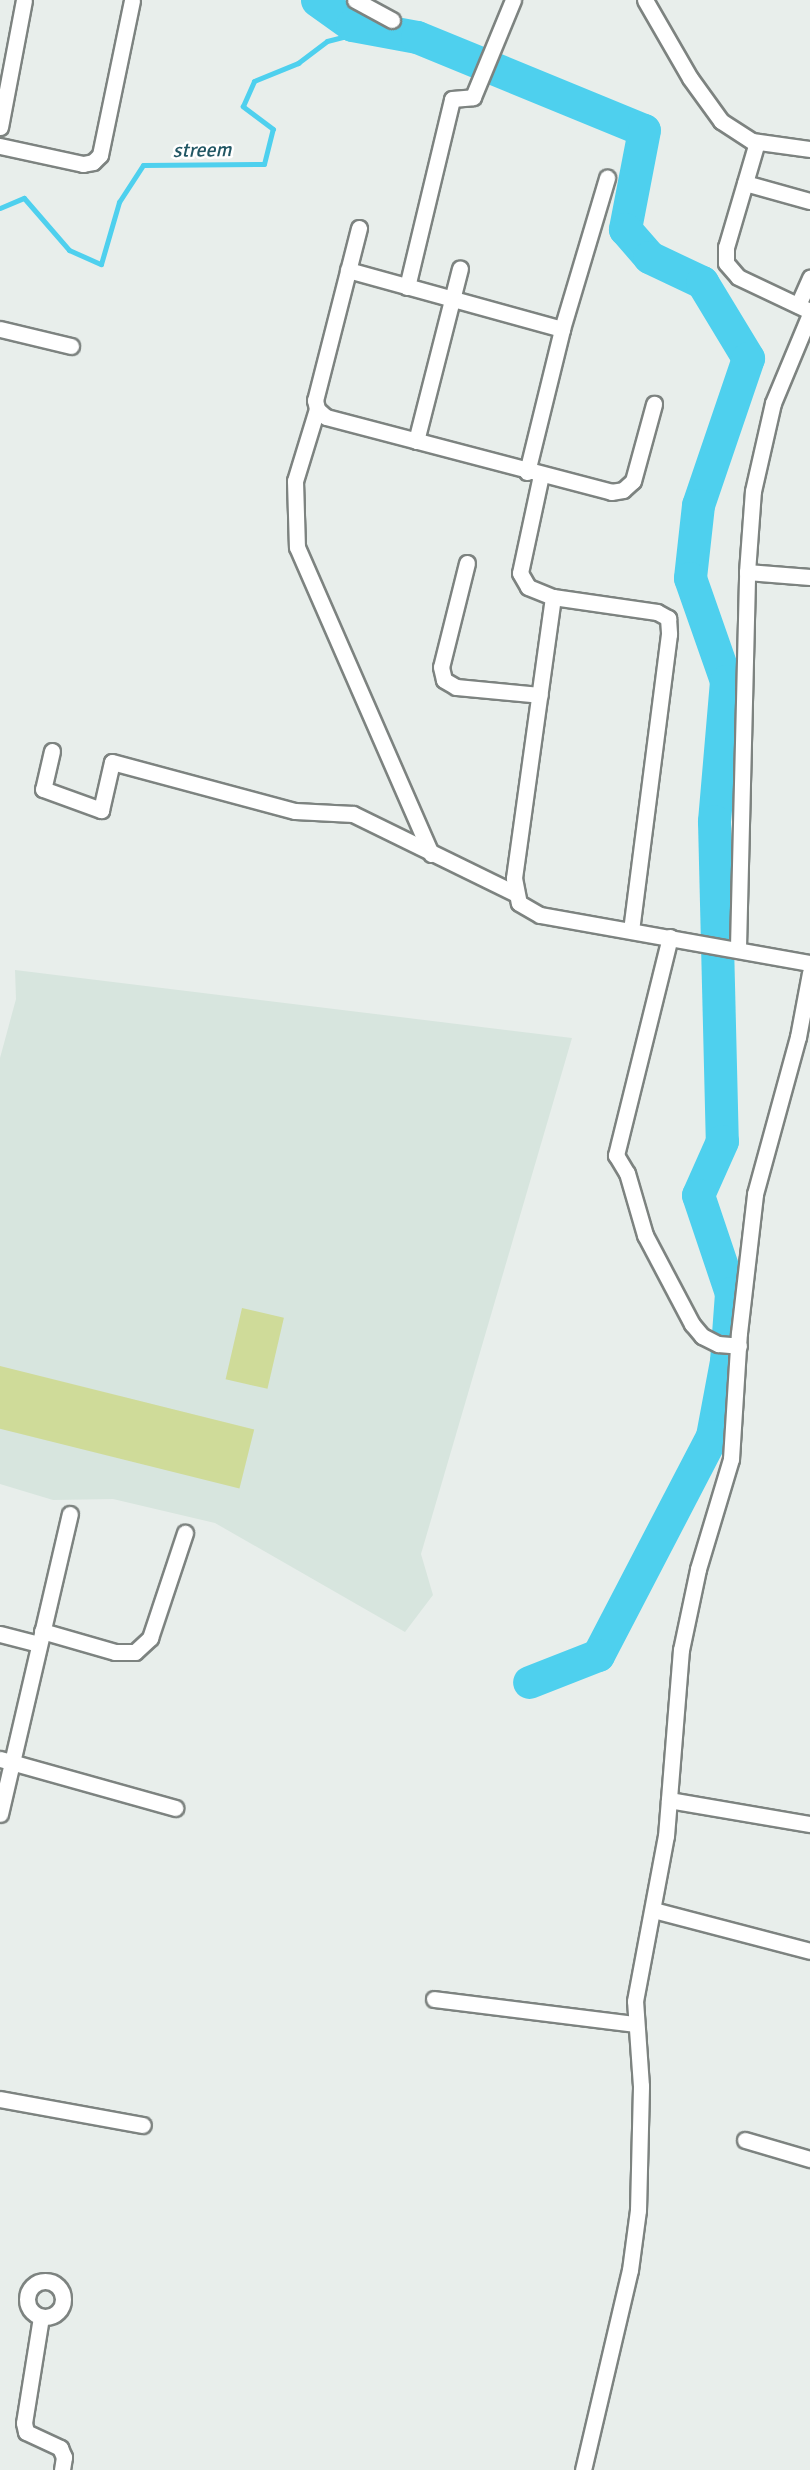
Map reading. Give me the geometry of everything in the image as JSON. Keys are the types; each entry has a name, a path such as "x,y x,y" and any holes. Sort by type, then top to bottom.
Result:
{"street":[{"path":"0,127 24,0"},
{"path":"0,146 83,164 93,162 100,156 132,0"},
{"path":"355,0 392,20"},
{"path":"407,287 452,99 473,97 513,0"},
{"path":"645,0 690,78 721,121 736,134 757,141 810,149"},
{"path":"757,141 726,247 726,263 738,277 806,310"},
{"path":"607,178 562,329 534,474 520,573 528,587 553,597 657,612 668,618 669,634 631,931"},
{"path":"745,183 810,201"},
{"path":"359,228 318,383 317,409 295,481 297,547 430,854"},
{"path":"416,441 460,269"},
{"path":"348,270 562,329"},
{"path":"734,947 747,572 753,491 765,429 806,310 810,278"},
{"path":"0,329 71,346"},
{"path":"317,409 326,417 534,474 591,489 622,490 633,481 639,466 654,404"},
{"path":"467,563 441,667 444,680 456,687 540,695"},
{"path":"747,572 810,577"},
{"path":"514,893 553,597"},
{"path":"52,751 43,789 101,810 112,762 295,811 353,814 430,854 514,893 528,911 631,931 734,947 810,963"},
{"path":"670,937 616,1155 627,1173 645,1235 692,1324 702,1336 729,1345"},
{"path":"583,2470 630,2270 638,2210 641,2097 634,2025 669,1800 681,1650 698,1569 731,1459 729,1345 755,1194 798,1037 810,973"},
{"path":"0,1814 6,1760 40,1638 70,1514"},
{"path":"0,1634 40,1638 115,1652 135,1652 150,1638 185,1533"},
{"path":"6,1760 175,1808"},
{"path":"669,1800 810,1824"},
{"path":"653,1910 810,1951"},
{"path":"434,1999 634,2025"},
{"path":"0,2099 143,2125"},
{"path":"745,2140 810,2159"},
{"path":"41,2317 24,2423 26,2432 60,2448 64,2457 62,2470"}],"shaded area":[{"path":"15,970 572,1038 421,1554 433,1595 405,1632 215,1523 113,1499 53,1500 0,1484 0,1058 16,999"}],"green space":[{"path":"242,1308 284,1318 267,1389 226,1379"},
{"path":"0,1366 254,1429 239,1489 0,1429"}],"waterway":[{"path":"317,0 352,25 417,37 644,130 625,229 649,257 702,282 748,358 698,505 690,578 726,681 714,821 722,1141 698,1195 731,1293 726,1361 712,1436 598,1655 529,1682"},
{"name":"streem","path":"0,208 24,198 69,250 101,264 119,202 143,165 264,164 273,129 243,106 254,81 298,63 327,41 374,29"}]}
